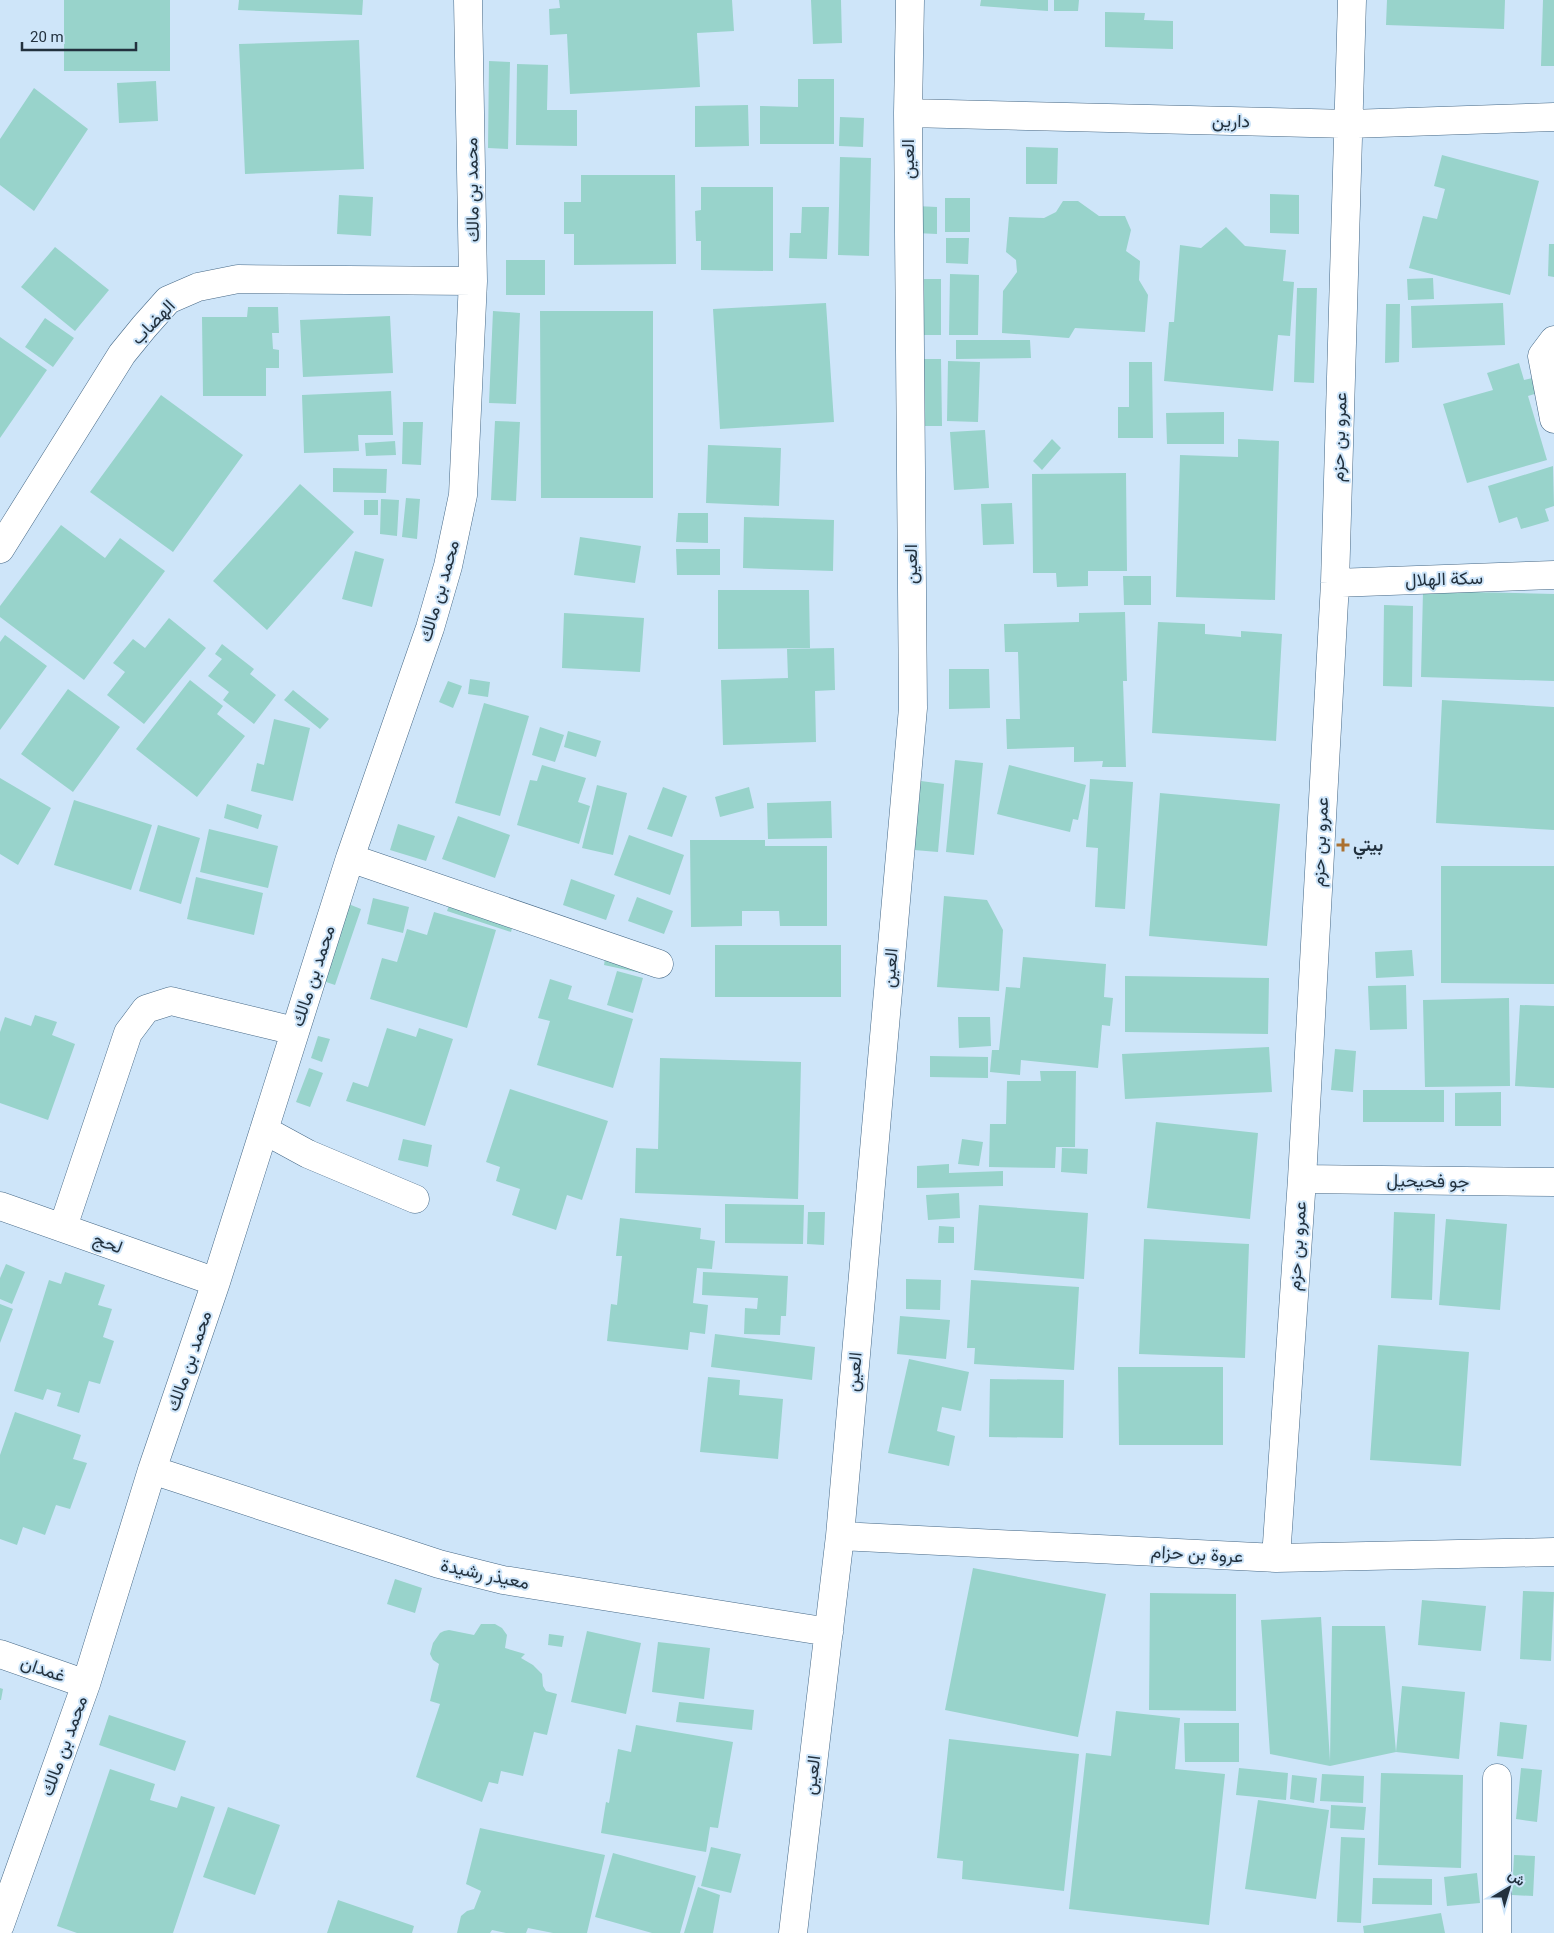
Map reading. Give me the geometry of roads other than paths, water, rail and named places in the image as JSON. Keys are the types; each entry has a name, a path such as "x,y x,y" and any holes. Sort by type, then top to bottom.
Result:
{"street":[{"name":"محمد بن مالك","path":"0,1925 86,1684 152,1470 216,1282 350,858 430,628 454,540 463,495 473,281 468,0"},
{"name":"العين","path":"793,1933 840,1536 913,708 908,112 910,0"},
{"name":"عمرو بن حزم","path":"1276,1558 1302,1179 1334,583 1350,124 1352,0"},
{"name":"دارين","path":"908,112 1350,124 1554,117"},
{"name":"الهضاب","path":"0,549 122,354 168,300 198,287 238,279 473,281"},
{"path":"1554,340 1542,356 1554,419"},
{"name":"سكة الهلال","path":"1334,583 1554,574"},
{"path":"350,858 659,964"},
{"path":"63,1227 128,1034 146,1008 171,1001 295,1031"},
{"path":"264,1130 308,1154 415,1199"},
{"name":"جو فحيحيل","path":"1302,1179 1554,1182"},
{"name":"لحج","path":"0,1206 216,1282"},
{"name":"معيذر رشيدة","path":"152,1470 439,1564 503,1580 829,1632"},
{"name":"عروة بن حزام","path":"840,1536 1276,1558 1554,1552"},
{"name":"غمدان","path":"0,1654 86,1684"},
{"path":"1497,1778 1498,1933"}],"place":[{"name":"بيتي","path":"1343,845"}]}
